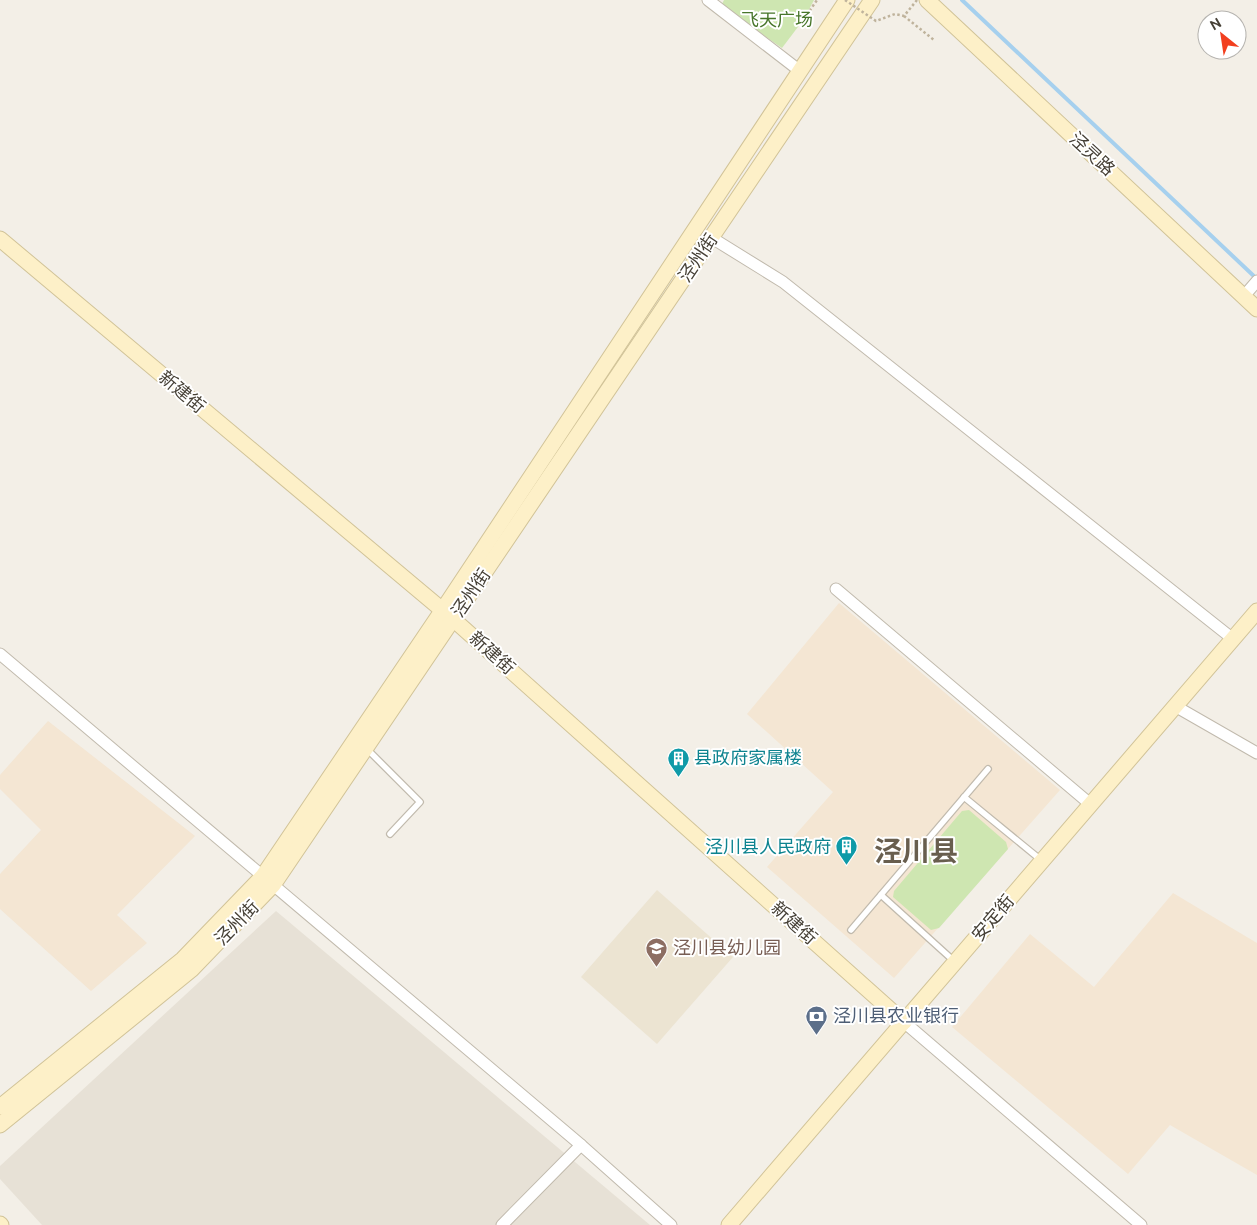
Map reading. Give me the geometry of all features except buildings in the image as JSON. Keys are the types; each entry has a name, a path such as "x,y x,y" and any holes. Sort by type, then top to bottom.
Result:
{"main road":[{"name":"泾州街","path":"0,1125 191,970 268,881 366,748 448,615 846,0"},
{"name":"泾州街","path":"0,1106 183,959 268,881 448,615 712,238 872,0"},
{"name":"泾灵路","path":"927,0 1251,288 1257,309"},
{"name":"新建街","path":"0,239 448,615 904,1022"},
{"name":"安定街","path":"729,1225 956,962 1089,803 1257,611"}],"street":[{"path":"708,0 800,71"},
{"path":"712,238 783,282 1233,639"},
{"path":"836,589 1089,803"},
{"path":"0,654 581,1146 671,1225"},
{"path":"1175,706 1257,753"},
{"path":"904,1022 1141,1225"},
{"path":"502,1225 581,1146"}],"lane":[{"path":"366,748 420,802 390,834"},
{"path":"851,930 988,768"},
{"path":"964,797 1041,860"},
{"path":"881,895 956,962"}],"path":[{"path":"804,19 817,0"},
{"path":"846,0 876,20 895,14 904,16 934,40"},
{"path":"904,16 917,0"}],"shaded area":[{"path":"839,603 1060,790 894,978 767,867 833,792 747,714"},
{"path":"48,721 195,836 117,915 147,943 91,991 0,909 0,874 41,830 0,789 0,775"},
{"name":"泾川县幼儿园","path":"657,890 733,957 657,1044 581,977"},
{"path":"1173,893 1257,943 1257,1175 1170,1125 1128,1174 952,1027 1030,934 1094,987"},
{"path":"276,911 650,1225 42,1225 0,1179 0,1166"}],"green space":[{"name":"飞天广场","path":"724,0 814,0 804,19 782,48 721,6"},
{"path":"969,810 1006,842 1008,849 939,928 931,930 893,897 894,891 962,811"}],"waterway":[{"path":"962,0 1257,279"}],"place":[{"name":"县政府家属楼","path":"678,777"},
{"name":"泾川县人民政府","path":"847,866"},
{"name":"泾川县幼儿园","path":"657,967"},
{"name":"泾川县农业银行","path":"817,1035"}],"district":[{"name":"泾川县","path":"916,851"}]}
